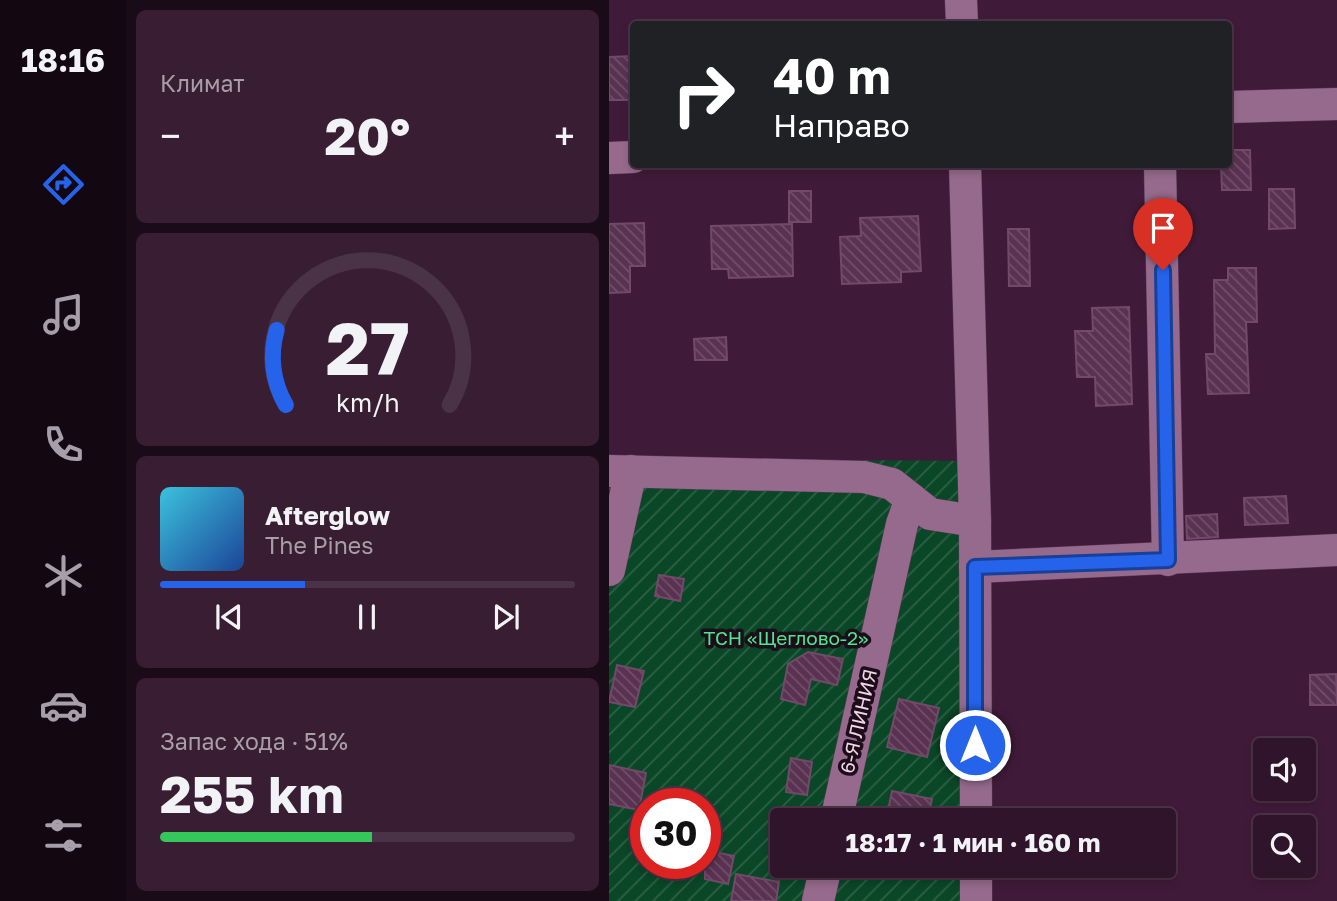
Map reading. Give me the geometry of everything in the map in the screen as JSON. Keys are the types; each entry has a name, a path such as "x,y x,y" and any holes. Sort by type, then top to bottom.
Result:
{"street":[{"path":"961,0 962,21"},
{"path":"1232,107 1337,104"},
{"path":"609,158 630,158"},
{"path":"965,168 975,520 976,808"},
{"path":"1160,168 1168,560"},
{"path":"609,570 620,471 864,477 892,484 930,514 975,520"},
{"name":"6-Я ЛИНИЯ","path":"839,808 902,524 911,499"},
{"path":"975,567 1337,550"},
{"path":"818,901 823,878"},
{"path":"976,878 976,901"}],"green space":[{"name":"ТСН «Щеглово-2»","path":"609,458 962,461 964,808 770,808 770,878 964,878 965,901 609,901"}],"building":[{"path":"630,56 630,100 609,100 609,57"},
{"path":"1232,150 1250,150 1251,190 1222,190 1221,168 1232,168"},
{"path":"1269,189 1294,189 1295,228 1269,229"},
{"path":"789,191 811,191 811,222 789,222"},
{"path":"918,216 921,271 901,272 901,282 842,284 840,237 861,236 860,218"},
{"path":"644,223 645,266 630,266 630,292 609,293 609,224"},
{"path":"792,224 793,276 729,278 728,269 712,269 711,226"},
{"path":"1008,229 1029,229 1030,286 1009,286"},
{"path":"1228,268 1256,268 1257,322 1246,322 1249,393 1208,394 1206,354 1215,354 1214,280 1228,280"},
{"path":"1129,307 1132,404 1096,406 1095,377 1077,377 1075,331 1093,331 1092,308"},
{"path":"726,337 727,360 695,360 694,339"},
{"path":"1286,496 1288,523 1245,525 1244,498"},
{"path":"1217,514 1218,537 1187,539 1186,516"},
{"path":"659,575 684,579 680,601 655,596"},
{"path":"808,652 843,659 837,685 811,679 805,705 781,699 788,664"},
{"path":"617,665 644,671 635,707 609,702"},
{"path":"1336,674 1337,705 1310,705 1310,675"},
{"path":"899,699 939,708 927,757 887,747"},
{"path":"791,758 812,762 807,795 786,792"},
{"path":"609,765 646,773 643,788 630,788 630,808 609,804"},
{"path":"892,791 932,799 930,808 889,808"},
{"path":"721,853 734,856 728,884 705,879 721,879"},
{"path":"736,874 779,882 776,901 731,901"}],"route":[{"path":"975,745 975,567 1168,560 1163,270"}]}
